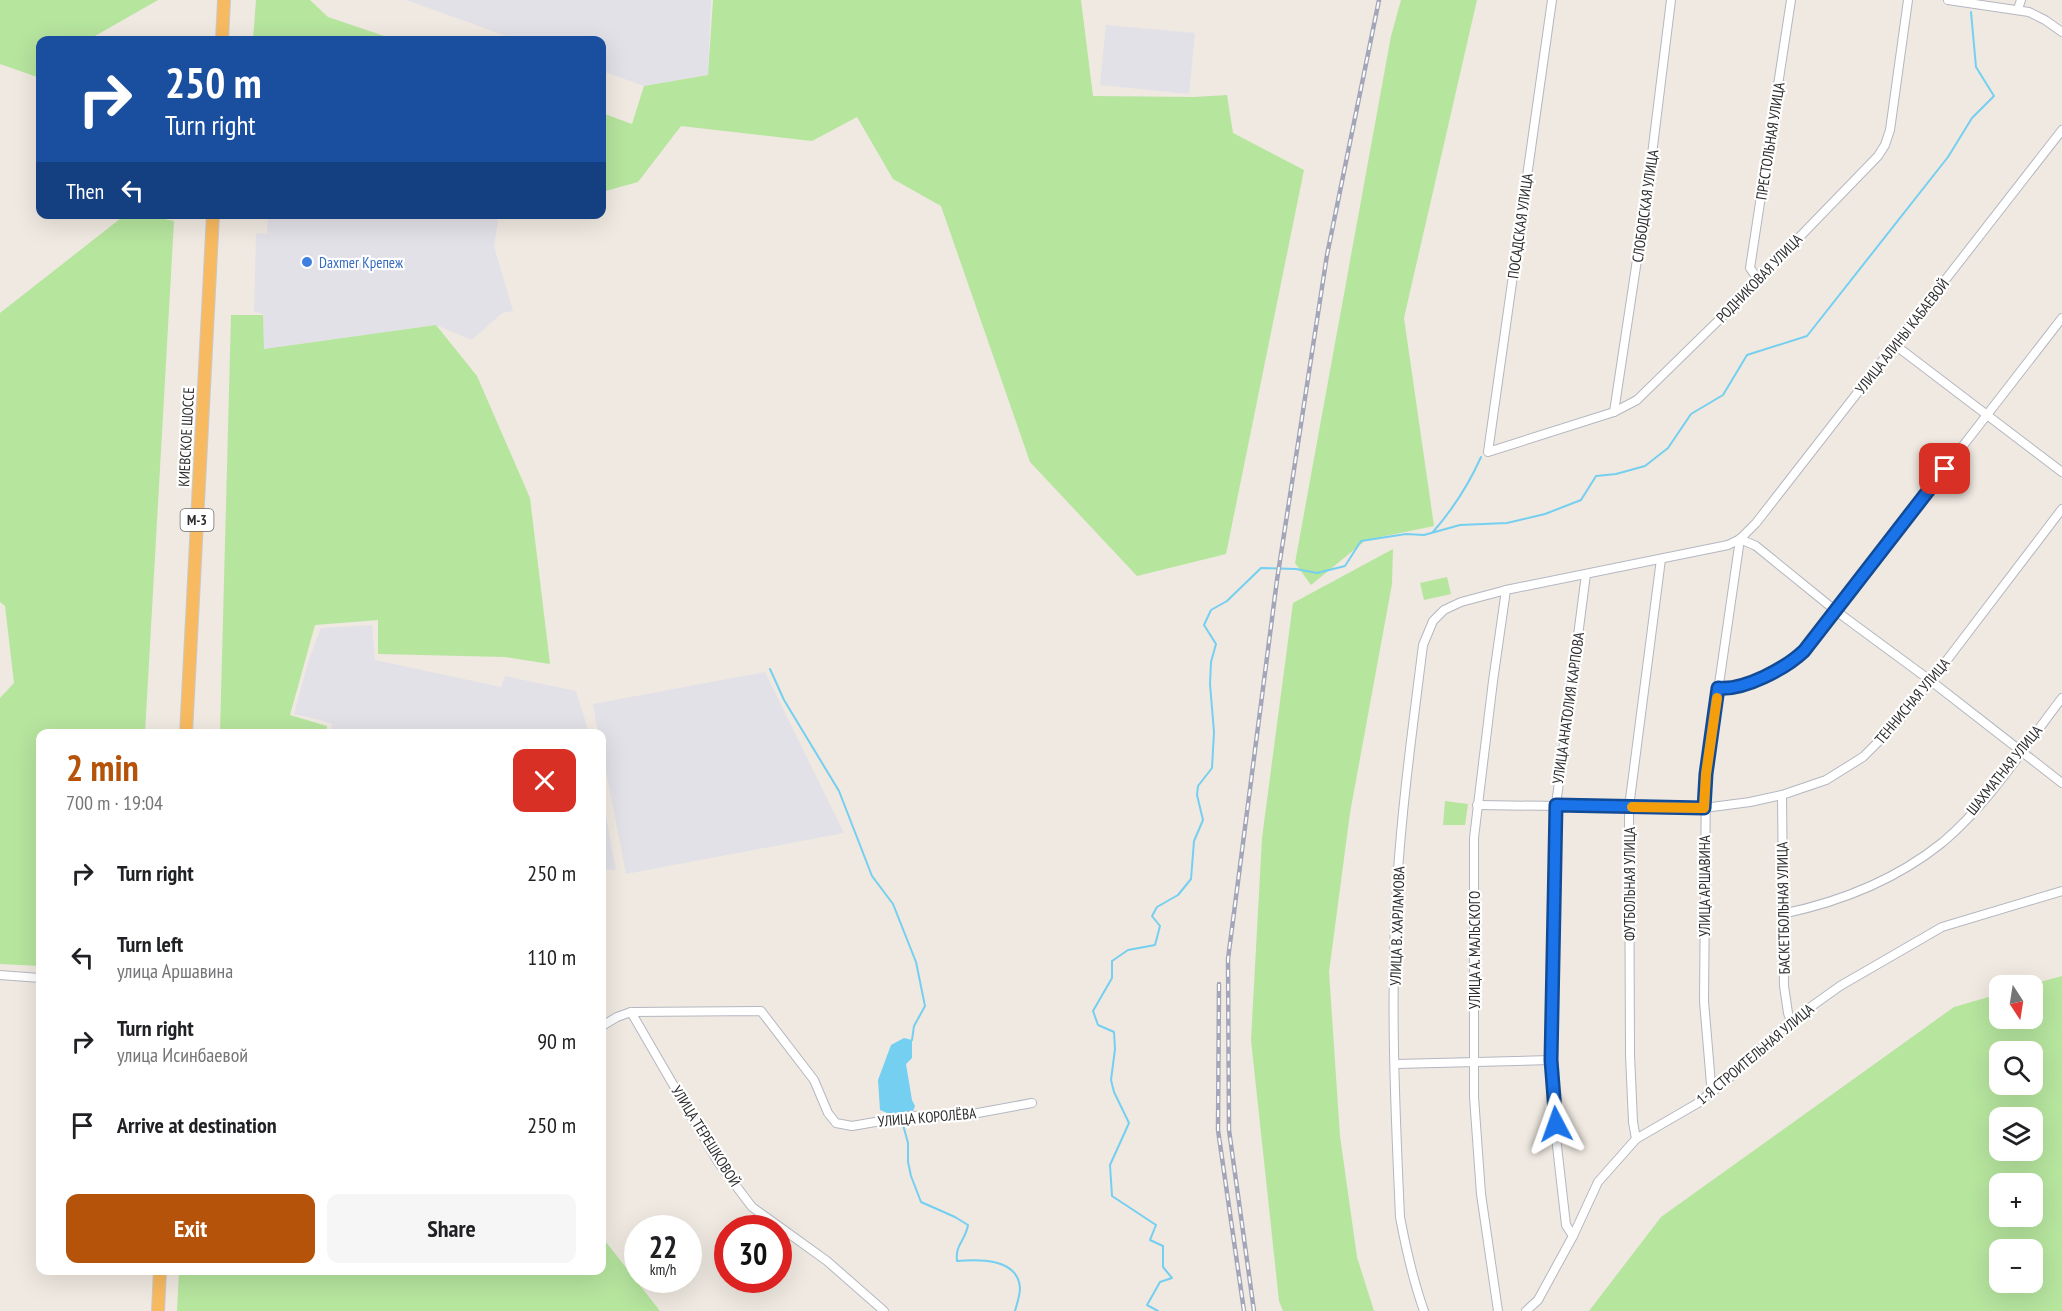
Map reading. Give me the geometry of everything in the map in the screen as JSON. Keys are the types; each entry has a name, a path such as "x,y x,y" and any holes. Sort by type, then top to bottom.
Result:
{"highway":[{"path":"222,36 224,0"},
{"name":"КИЕВСКОЕ ШОССЕ","path":"186,729 213,219"},
{"path":"158,1311 160,1275"}],"street":[{"name":"ПОСАДСКАЯ УЛИЦА","path":"1488,452 1552,0"},
{"name":"СЛОБОДСКАЯ УЛИЦА","path":"1614,412 1648,187 1671,0"},
{"name":"ПРЕСТОЛЬНАЯ УЛИЦА","path":"1758,279 1750,268 1791,0"},
{"name":"РОДНИКОВАЯ УЛИЦА","path":"1488,452 1614,412 1637,400 1878,156 1886,145 1892,118 1908,0"},
{"path":"1948,0 2018,9 2045,20 2062,32"},
{"path":"2018,9 2021,0"},
{"name":"УЛИЦА АЛИНЫ КАБАЕВОЙ","path":"1740,539 1756,523 2062,130"},
{"path":"1718,688 1726,689 1742,685 1787,664 1804,651 2062,318"},
{"path":"1895,345 2062,472"},
{"name":"ТЕННИСНАЯ УЛИЦА","path":"1477,805 1704,808 1782,795 1826,780 1863,757 1895,725 2062,510"},
{"path":"1740,539 1756,546 1836,611 1931,681 2062,783"},
{"name":"УЛИЦА В. ХАРЛАМОВА","path":"1425,1311 1417,1291 1400,1217 1394,975 1397,885 1404,800 1423,645 1433,621 1444,610 1461,602 1506,590 1728,545 1740,539"},
{"name":"УЛИЦА АРШАВИНА","path":"1715,1090 1711,1084 1704,1001 1704,808 1706,774 1740,539"},
{"name":"ФУТБОЛЬНАЯ УЛИЦА","path":"1636,1139 1630,1055 1629,807 1661,559"},
{"name":"УЛИЦА АНАТОЛИЯ КАРПОВА","path":"1573,1236 1566,1225 1557,1146 1551,1060 1556,805 1586,574"},
{"name":"УЛИЦА А. МАЛЬСКОГО","path":"1498,1311 1481,1194 1474,1097 1474,838 1506,590"},
{"name":"ШАХМАТНАЯ УЛИЦА","path":"1782,914 1816,907 1856,894 1902,870 1942,842 1982,802 2062,698"},
{"name":"БАСКЕТБОЛЬНАЯ УЛИЦА","path":"1782,795 1784,986 1791,1021"},
{"name":"1-Я СТРОИТЕЛЬНАЯ УЛИЦА","path":"1526,1311 1538,1300 1573,1236 1598,1182 1636,1139 1715,1090 1791,1021 1840,986 1942,927 2062,891"},
{"path":"0,975 36,978"},
{"name":"УЛИЦА КОРОЛЁВА","path":"631,1012 761,1011 814,1080 828,1113 836,1123 852,1126 910,1116 967,1115 1032,1103"},
{"path":"606,1024 631,1012"},
{"name":"УЛИЦА ТЕРЕШКОВОЙ","path":"631,1012 718,1162 752,1207 827,1261 884,1311"},
{"path":"1396,1064 1551,1060"}],"shaded area":[{"path":"406,0 711,0 708,75 644,86 606,72 606,36 507,36"},
{"path":"1106,25 1195,33 1189,94 1100,85"},
{"path":"268,219 497,219 494,246 513,311 502,313 472,340 436,325 264,349 263,315 254,312 256,233 267,234"},
{"path":"372,625 375,660 501,687 505,676 576,691 588,729 331,729 332,724 294,714 309,659 321,628"},
{"path":"765,672 844,833 626,874 606,771 606,729 597,729 593,704"},
{"path":"606,816 616,870 606,869"}],"green space":[{"path":"0,0 158,0 95,36 36,36 36,77 0,64"},
{"path":"256,0 310,0 328,17 384,36 253,36"},
{"path":"713,0 1081,0 1093,96 1227,95 1233,133 1304,170 1226,554 1137,576 1030,462 941,206 893,179 857,117 812,141 681,126 638,182 606,191 606,114 632,124 644,86 708,75"},
{"path":"1401,0 1477,0 1404,318 1434,526 1366,540 1311,585 1295,563 1391,36"},
{"path":"120,219 174,221 145,729 36,729 36,966 0,964 0,698 14,683 5,606 0,602 0,313"},
{"path":"231,315 263,315 264,349 436,325 477,376 530,498 550,664 505,657 378,654 378,620 315,625 290,715 327,726 327,729 220,729"},
{"path":"1393,549 1392,584 1350,813 1329,972 1340,1136 1357,1257 1374,1311 1283,1311 1279,1301 1251,1040 1262,838 1293,603"},
{"path":"1447,577 1451,594 1424,600 1420,583"},
{"path":"1445,801 1468,804 1465,825 1443,825"},
{"path":"2062,976 2062,1311 1589,1311 1661,1217 1954,1007 1989,997 1989,1029 2043,1029 2043,981"},
{"path":"606,1242 624,1265 624,1293 646,1293 660,1311 177,1311 179,1275 606,1275"}],"water":[{"path":"904,1038 912,1040 912,1058 906,1064 915,1106 913,1111 892,1115 880,1110 878,1080 891,1045"}],"waterway":[{"path":"1158,1311 1147,1305 1160,1282 1172,1278 1163,1267 1163,1246 1150,1240 1156,1225 1112,1196 1110,1165 1129,1123 1114,1092 1111,1080 1115,1049 1114,1032 1098,1025 1093,1011 1112,978 1112,961 1128,950 1155,945 1160,926 1152,916 1157,907 1178,895 1191,879 1194,841 1203,820 1197,795 1198,786 1212,768 1214,732 1210,684 1211,662 1216,644 1204,625 1211,610 1227,601 1261,568 1296,569 1317,573 1345,566 1361,541 1406,534 1424,535 1460,525 1507,523 1545,514 1581,500 1596,476 1616,474 1645,466 1668,448 1691,414 1723,395 1747,355 1807,336 1948,157 1972,118 1994,96 1976,67 1971,12"},
{"path":"1433,532 1460,496 1481,457"},
{"path":"770,669 784,700 839,791 872,876 893,904 916,962 925,1006 914,1026 912,1040"},
{"path":"902,1121 908,1143 911,1176 921,1202 968,1225 957,1251 957,1261 996,1262 1012,1271 1018,1278 1020,1288 1015,1311"}],"railway":[{"path":"1254,1311 1229,1130 1228,959 1277,580 1327,255 1379,0"},
{"path":"1219,984 1218,1130 1244,1311"}],"slow traffic":[{"path":"1632,807 1704,808 1706,774 1717,698"}],"place":[{"name":"Daxmer Крепеж","path":"307,262"}],"route":[{"path":"1556,1124 1551,1060 1556,805 1704,808 1706,774 1718,688 1726,689 1754,681 1800,655 1945,469"}]}
